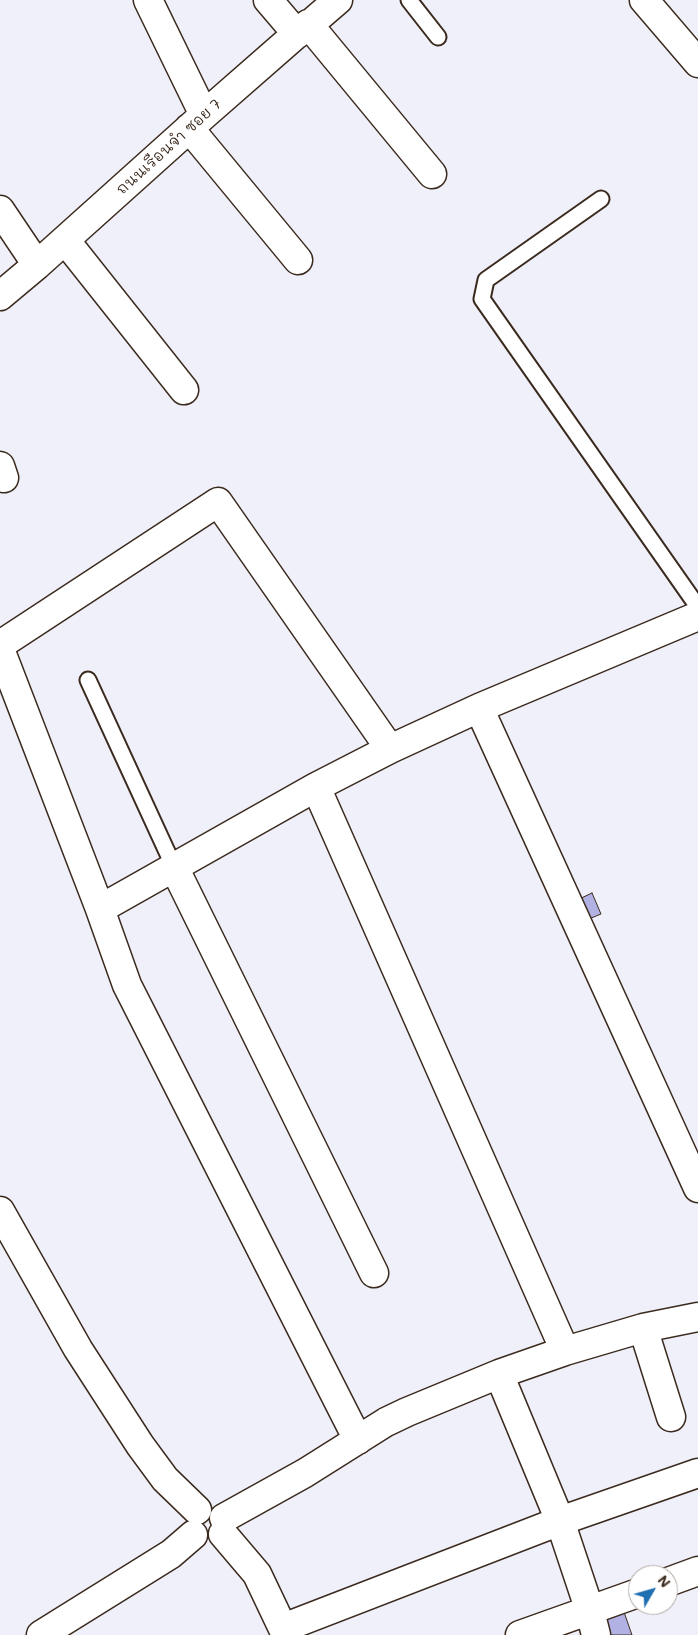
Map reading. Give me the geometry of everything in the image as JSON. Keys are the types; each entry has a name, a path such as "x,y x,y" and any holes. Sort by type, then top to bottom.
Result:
{"street":[{"path":"148,0 197,121 298,260"},
{"path":"268,0 303,29 432,174"},
{"name":"ถนนเรือนจำ ซอย 7","path":"0,296 197,121 338,0"},
{"path":"644,0 698,63"},
{"path":"0,210 37,265"},
{"path":"64,240 184,390"},
{"path":"0,645 218,502 390,749"},
{"path":"100,909 316,787 390,749 479,708 698,616"},
{"path":"0,649 100,909 127,985 358,1440"},
{"path":"479,708 698,1188"},
{"path":"316,787 565,1351"},
{"path":"174,867 374,1273"},
{"path":"0,1211 78,1349 140,1445 195,1523 201,1541 216,1541 223,1526 386,1422 408,1412 499,1374 565,1351 643,1328 698,1317"},
{"path":"643,1328 671,1416"},
{"path":"499,1374 560,1521 593,1623"},
{"path":"223,1526 257,1574 285,1632 560,1521 698,1473"},
{"path":"41,1635 170,1554 195,1523"},
{"path":"678,1578 698,1571"},
{"path":"520,1635 593,1623 628,1600"}],"lane":[{"path":"409,0 438,37"},
{"path":"600,199 486,280 482,299 698,607"},
{"path":"88,680 174,867"}],"building":[{"path":"592,893 601,914 584,921 575,901"},
{"path":"624,1612 632,1635 602,1635 598,1622"}]}
